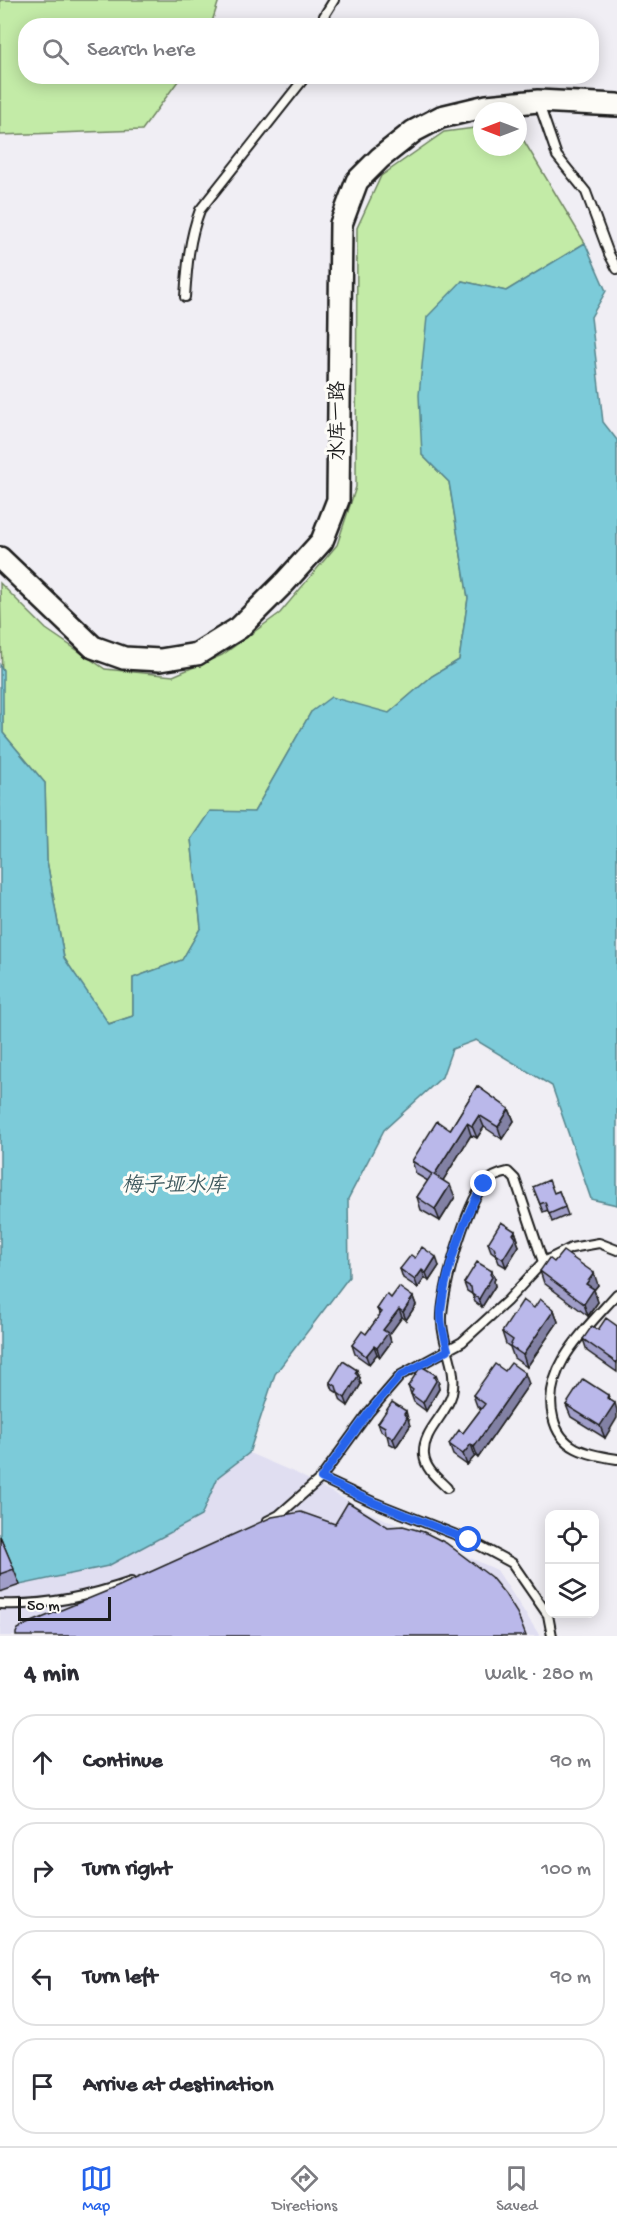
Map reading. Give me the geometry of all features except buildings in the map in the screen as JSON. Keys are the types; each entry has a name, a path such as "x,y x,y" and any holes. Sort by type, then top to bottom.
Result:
{"street":[{"name":"水库一路","path":"0,558 93,646 124,658 160,660 197,654 238,628 285,582 322,541 338,500 341,224 357,181 380,158 414,131 441,117 487,106 538,101 617,105"}],"lane":[{"path":"323,18 334,0"},
{"path":"185,297 191,233 200,210 299,84"},
{"path":"538,101 557,156 586,192 609,254 617,269"},
{"path":"447,1488 429,1471 424,1458 424,1441 452,1395 454,1376 441,1325 441,1305 449,1272 476,1196 484,1184 495,1175 508,1172 515,1179 543,1262"},
{"path":"262,1524 279,1515 321,1478 369,1412 401,1375 462,1342 507,1301 543,1262 571,1248 599,1243 617,1250"},
{"path":"617,1294 578,1338 558,1370 551,1386 549,1402 556,1430 565,1442 594,1455 617,1459"},
{"path":"321,1478 373,1502 469,1540 512,1563 548,1615 552,1636"},
{"path":"0,1604 20,1605 57,1600 106,1591 138,1579"}],"shaded area":[{"path":"249,1453 298,1474 369,1512 497,1570 540,1636 0,1636 0,1592 20,1585 108,1566 201,1516 218,1477"}],"green space":[{"path":"0,0 219,0 213,18 18,18 18,84 176,84 142,130 0,135"},
{"path":"473,128 473,156 527,156 527,146 585,243 506,291 462,281 422,455 449,482 468,598 459,660 432,676 389,713 311,712 254,812 191,839 201,927 182,960 133,978 133,1016 108,1024 64,958 47,861 45,783 3,733 0,583 46,629 105,669 173,676 222,655 280,613 337,545 356,487 357,228 381,176 444,132"}],"water":[{"name":"梅子垭水库","path":"585,243 606,291 591,317 603,422 617,440 617,1205 591,1199 552,1086 476,1040 452,1049 442,1077 384,1130 348,1199 349,1277 275,1374 249,1453 218,1477 201,1516 108,1566 20,1585 0,1538 0,665 3,670 3,733 45,783 47,861 64,958 109,1024 133,1016 133,978 182,960 201,927 191,839 210,811 254,812 311,712 331,697 389,713 432,676 459,660 468,598 449,482 422,455 419,395 427,317 462,281 506,291"}],"route":[{"path":"469,1540 373,1502 321,1478 369,1412 401,1375 448,1350 441,1325 441,1305 461,1234 476,1196 484,1184"}]}
